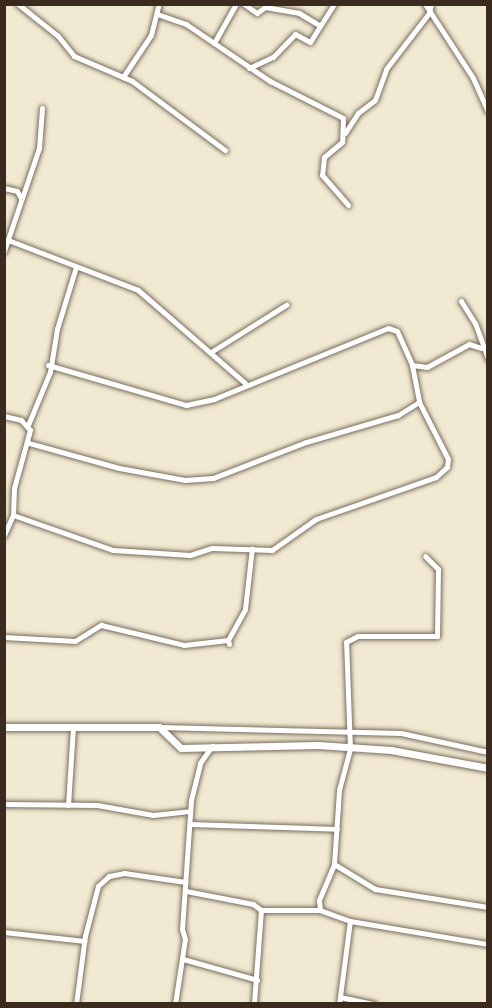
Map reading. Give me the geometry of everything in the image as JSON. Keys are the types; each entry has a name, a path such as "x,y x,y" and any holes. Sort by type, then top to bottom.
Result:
{"street":[{"path":"18,4 53,32 74,56 123,77 208,134 225,150"},
{"path":"123,77 151,35 159,4"},
{"path":"214,43 236,4"},
{"path":"244,4 257,13 266,7 299,13 319,25"},
{"path":"249,68 258,61 273,57 295,34 310,42 334,4"},
{"path":"425,4 473,78 488,111"},
{"path":"344,134 358,113 375,100 386,69 429,13 431,4"},
{"path":"157,14 186,24 249,68 343,118 342,142 324,157 322,175 348,205"},
{"path":"4,251 39,147 42,108"},
{"path":"4,188 17,191 21,198"},
{"path":"8,240 138,290 245,383"},
{"path":"4,535 13,515 14,488 29,443 28,424 50,372 48,365 76,267"},
{"path":"461,301 475,323 481,348 488,358"},
{"path":"211,352 285,304"},
{"path":"13,515 113,550 190,555 212,548 272,550 309,522 441,474 448,459 419,402 412,365 397,331 388,328 291,369 245,383 214,399 186,405 48,365"},
{"path":"412,365 427,367 469,345 481,348"},
{"path":"29,443 118,468 184,480 213,477 306,442 398,415 419,402"},
{"path":"4,416 28,424"},
{"path":"4,637 75,641 101,625 184,645 229,642 245,609 252,548"},
{"path":"320,910 319,900 334,864 339,790 350,749 346,640 358,636 437,636 438,569 425,556"},
{"path":"4,727 159,727 401,733 488,752"},
{"path":"68,805 73,727"},
{"path":"159,727 181,748 318,745 350,749 391,750 488,768"},
{"path":"175,1004 183,959 190,811 200,763 212,746"},
{"path":"4,804 97,805 153,815 190,811"},
{"path":"190,824 337,830"},
{"path":"334,864 375,889 488,907"},
{"path":"76,1004 84,941 98,886 109,876 132,874 185,882"},
{"path":"186,891 253,904 261,910 320,910 350,921 488,944"},
{"path":"254,1004 261,910"},
{"path":"350,921 339,1000 374,1004"},
{"path":"4,932 84,941"},
{"path":"183,959 257,980"}]}
